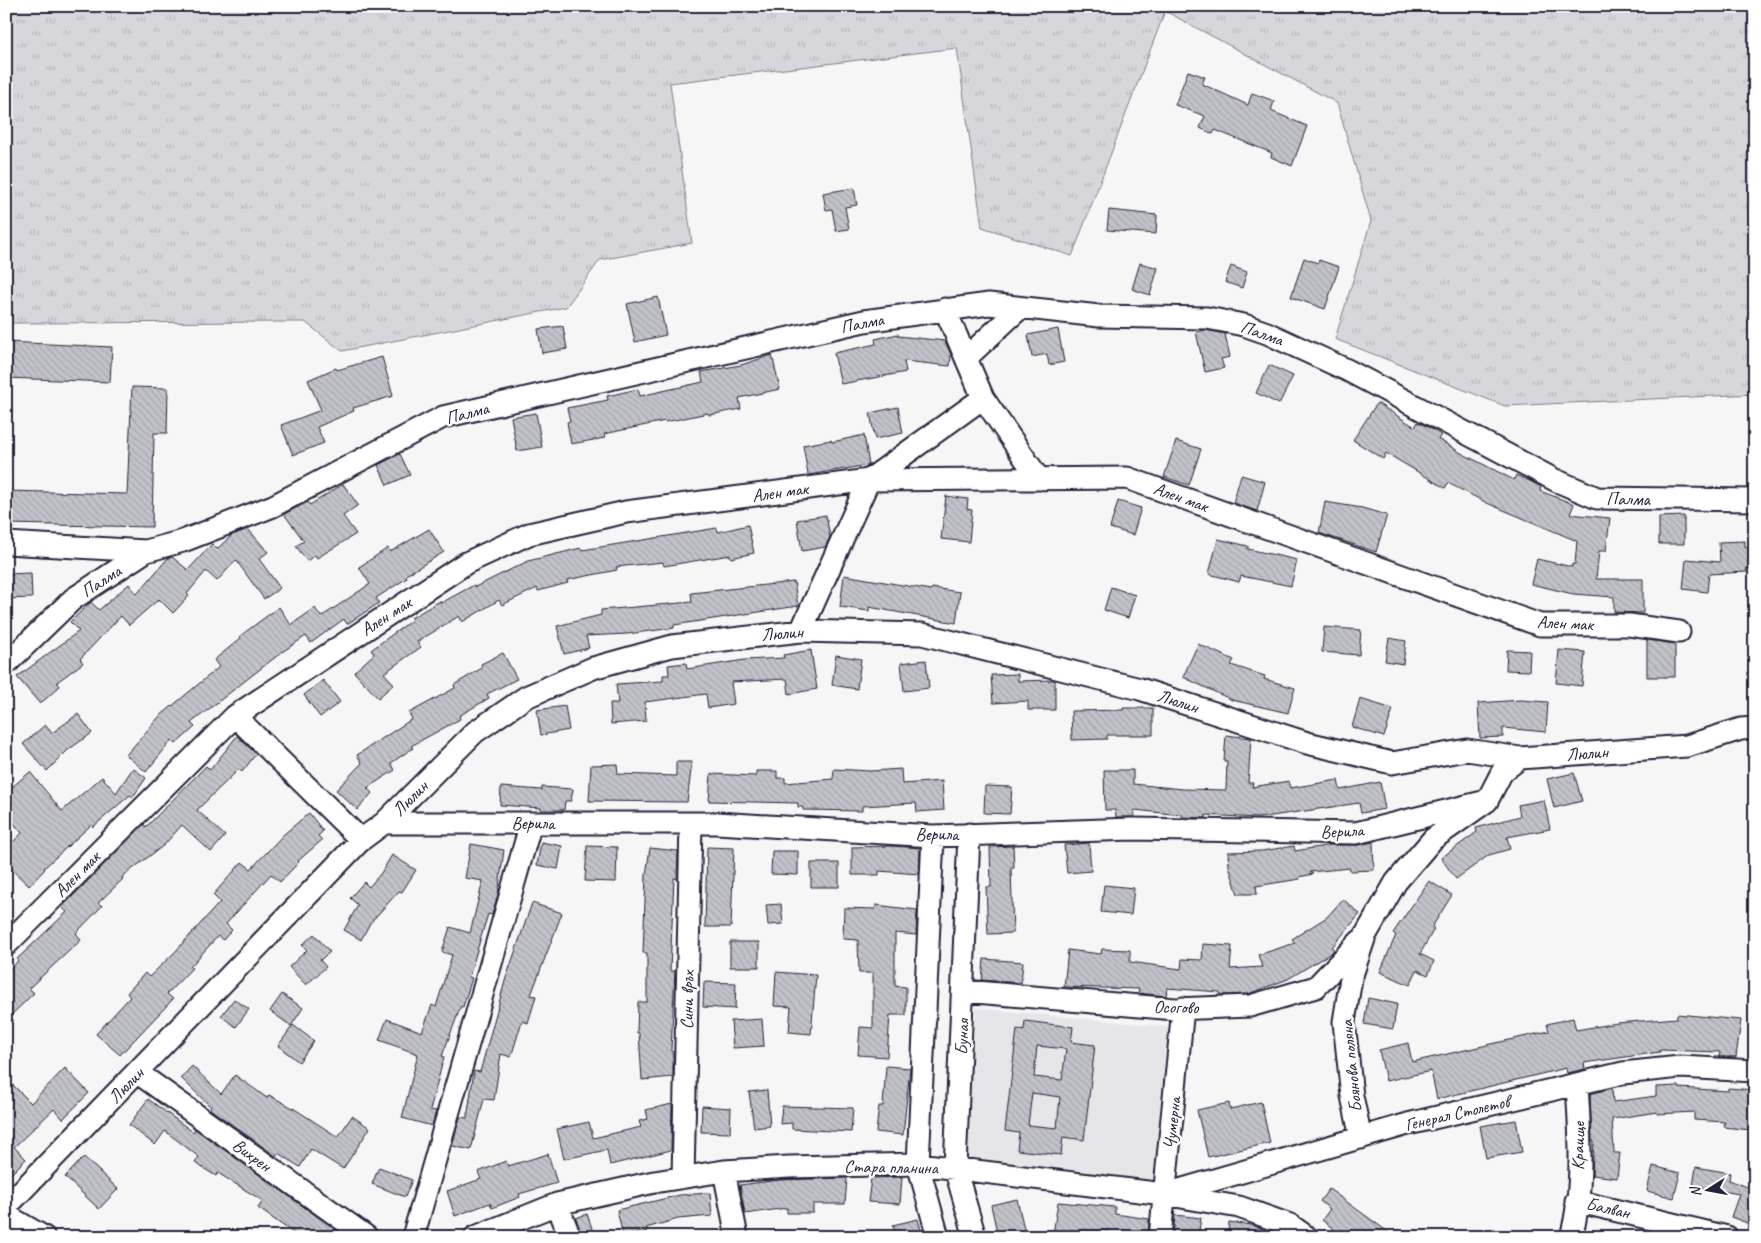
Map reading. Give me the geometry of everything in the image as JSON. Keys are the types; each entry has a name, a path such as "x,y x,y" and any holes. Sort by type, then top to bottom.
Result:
{"street":[{"name":"Палма","path":"6,664 73,599 146,551 183,540 273,506 443,417 864,321 989,304 1099,316 1208,318 1244,325 1267,333 1347,370 1556,480 1597,498 1755,500"},
{"path":"966,358 1020,308"},
{"path":"945,309 983,398 1039,479"},
{"path":"801,631 870,480 983,398"},
{"name":"Ален мак","path":"6,945 235,716 466,563 529,534 626,512 870,480 1127,478 1540,625 1629,625 1679,632"},
{"path":"6,543 146,551"},
{"name":"Люлин","path":"6,1207 138,1073 361,840 384,823 475,732 526,697 593,668 672,646 801,631 922,634 1140,688 1307,743 1368,759 1392,763 1467,750 1520,758 1687,746 1741,729 1755,728"},
{"path":"235,716 361,840"},
{"name":"Боянова поляна","path":"1361,1138 1352,1096 1344,1022 1351,978 1365,936 1396,882 1433,839 1487,801 1502,772 1520,758"},
{"name":"Верила","path":"384,823 692,823 933,836 1132,829 1356,833 1487,801"},
{"path":"413,1237 531,822"},
{"name":"Сини връх","path":"683,1177 692,823"},
{"name":"Буная","path":"969,834 964,991 955,1168 975,1237"},
{"path":"933,836 918,1164 938,1237"},
{"name":"Осогово","path":"964,991 1183,1008 1250,1006 1316,987 1365,936"},
{"name":"Чумерна","path":"1160,1237 1183,1008"},
{"name":"Генерал Столетов","path":"1164,1194 1408,1124 1623,1073 1680,1067 1755,1072"},
{"name":"Вихрен","path":"138,1073 367,1237"},
{"name":"Краище","path":"1571,1237 1575,1223 1581,1139 1577,1085"},
{"name":"Стара планина","path":"475,1237 557,1204 683,1177 724,1171 789,1167 918,1164 1164,1194 1239,1207 1290,1225 1307,1237"},
{"path":"724,1171 737,1237"},
{"name":"Балван","path":"1576,1201 1727,1237"},
{"path":"557,1204 570,1237"},
{"path":"6,1215 44,1237"}],"shaded area":[{"path":"976,1008 1168,1027 1153,1181 961,1161"}],"green space":[{"path":"6,6 1755,6 1755,394 1505,406 1335,339 1371,221 1337,103 1165,11 1072,256 982,227 957,48 670,83 692,243 600,260 566,307 342,351 305,322 6,323"}],"building":[{"path":"1188,71 1205,77 1202,84 1248,105 1252,93 1274,101 1271,111 1307,126 1292,166 1271,157 1272,153 1215,130 1213,134 1200,128 1205,116 1175,105"},
{"path":"854,188 857,205 845,207 849,229 836,231 832,209 826,210 823,193"},
{"path":"1109,210 1157,215 1156,234 1107,230"},
{"path":"1304,258 1318,263 1319,260 1339,267 1325,309 1291,297"},
{"path":"1140,263 1158,268 1150,295 1132,289"},
{"path":"1231,266 1247,272 1242,288 1225,282"},
{"path":"658,297 666,335 635,342 627,304"},
{"path":"563,326 567,349 542,353 538,329"},
{"path":"1058,329 1064,362 1049,365 1047,354 1032,357 1028,335"},
{"path":"1206,330 1225,334 1230,357 1221,359 1224,368 1205,372 1196,332"},
{"path":"898,334 898,336 945,341 951,355 950,366 904,361 906,372 841,384 834,353 876,344 875,339"},
{"path":"6,342 112,347 110,382 6,378"},
{"path":"772,355 780,389 739,398 741,409 665,421 604,434 605,438 571,444 567,422 570,421 567,408 608,400 607,396 638,389 640,396 703,382 701,372 741,365"},
{"path":"382,357 393,396 353,408 354,411 317,427 324,443 293,455 281,425 321,410 308,380 336,368 337,370"},
{"path":"1269,365 1293,376 1279,404 1256,393"},
{"path":"132,387 168,388 167,433 154,433 152,527 6,524 6,491 127,494"},
{"path":"1377,403 1415,427 1418,422 1428,427 1441,435 1438,439 1463,454 1514,480 1516,475 1532,482 1541,487 1540,491 1574,504 1570,514 1610,518 1606,551 1599,551 1596,579 1643,579 1643,613 1614,612 1614,597 1573,594 1531,584 1537,559 1572,567 1572,564 1575,564 1577,541 1487,503 1448,483 1445,488 1386,453 1383,459 1353,440"},
{"path":"898,407 903,433 875,439 870,413"},
{"path":"536,413 542,447 517,451 511,417"},
{"path":"864,435 869,465 808,475 803,445 831,440 832,442"},
{"path":"1176,441 1201,449 1189,485 1164,477"},
{"path":"400,454 410,475 387,485 378,465"},
{"path":"1241,475 1265,482 1257,511 1233,503"},
{"path":"343,484 358,505 343,516 356,534 317,558 315,555 307,561 296,546 304,541 284,514 308,502 310,505"},
{"path":"946,496 968,499 967,509 972,510 969,542 941,539"},
{"path":"1118,501 1141,508 1133,535 1110,528"},
{"path":"1325,502 1362,508 1387,515 1376,552 1319,533"},
{"path":"826,515 830,537 825,547 802,551 797,520"},
{"path":"1684,516 1684,544 1659,544 1659,517"},
{"path":"748,525 754,553 731,558 730,555 664,566 663,562 616,567 617,570 567,580 568,583 538,591 537,588 502,605 499,600 462,622 459,616 417,642 421,647 384,673 394,684 378,698 354,672 374,654 371,650 412,620 411,618 440,601 441,603 474,585 475,587 528,561 581,548 582,550 717,528 718,532"},
{"path":"248,529 268,552 259,559 280,588 264,599 236,560 217,581 206,571 187,594 189,596 173,613 159,599 129,625 121,616 80,659 83,663 57,682 60,686 40,704 17,677 79,631 70,622 91,602 99,610 129,584 137,594 168,558 172,557 188,570 212,544 217,549 232,535"},
{"path":"429,529 444,552 406,575 407,578 376,598 379,603 347,624 344,619 311,643 306,636 282,652 191,723 195,727 176,744 172,740 146,772 126,755 159,717 219,667 214,660 241,638 240,636 279,607 291,625 315,608 321,617 370,584 359,567 388,548 390,552"},
{"path":"1218,539 1248,546 1248,549 1297,560 1291,586 1241,576 1239,582 1209,574"},
{"path":"1745,541 1745,547 1755,546 1755,568 1746,569 1747,572 1709,574 1707,592 1683,589 1686,559 1720,562 1719,542"},
{"path":"31,573 32,598 6,599 6,574"},
{"path":"844,575 931,590 932,588 960,592 956,623 869,607 869,611 840,607"},
{"path":"794,582 798,606 674,625 674,628 627,634 586,636 589,648 564,654 557,626 601,615 601,610 692,602 691,593"},
{"path":"1111,587 1135,595 1128,618 1104,610"},
{"path":"1324,627 1361,630 1359,655 1322,652"},
{"path":"1389,638 1406,641 1403,664 1385,661"},
{"path":"1647,640 1675,644 1675,677 1647,677"},
{"path":"1198,644 1234,660 1231,665 1265,676 1264,679 1295,688 1288,713 1232,700 1183,677"},
{"path":"811,650 817,689 789,694 787,679 731,682 734,704 708,708 706,694 645,702 646,721 611,724 610,703 618,703 616,684 663,681 663,675 669,675 668,665 686,663 687,669 745,660 784,658 783,655"},
{"path":"1507,650 1530,651 1529,671 1506,670"},
{"path":"1559,650 1585,652 1582,686 1556,683"},
{"path":"503,653 517,679 487,694 489,698 459,716 460,719 411,746 413,748 391,763 395,770 367,788 372,793 357,810 336,790 362,763 357,755 412,719 409,713 455,688 454,685 482,668 481,664"},
{"path":"836,655 861,659 857,689 832,685"},
{"path":"926,660 929,688 904,691 901,663"},
{"path":"1018,674 1018,681 1055,680 1055,710 1028,710 1028,701 993,703 991,675"},
{"path":"323,680 340,702 320,717 304,695"},
{"path":"1360,699 1393,709 1384,737 1352,727"},
{"path":"1521,700 1548,702 1546,732 1503,728 1503,737 1480,738 1478,703"},
{"path":"565,706 569,730 541,735 537,710"},
{"path":"1123,708 1153,708 1153,735 1107,735 1107,739 1072,740 1071,711 1123,710"},
{"path":"78,714 92,733 68,750 47,771 23,744 45,725 52,733"},
{"path":"1226,735 1251,738 1248,783 1253,783 1252,787 1289,781 1290,788 1338,780 1340,790 1380,782 1385,809 1361,813 1359,803 1258,818 1206,815 1206,818 1182,817 1182,815 1134,810 1134,817 1116,817 1115,810 1105,810 1104,770 1133,770 1133,784 1183,789 1226,790 1227,761 1224,761"},
{"path":"237,736 256,754 242,772 239,769 197,810 225,836 211,852 182,825 164,845 122,877 123,879 98,903 102,906 76,933 81,940 29,988 34,993 6,1020 6,973 18,961 17,959 67,912 62,907 144,824 146,827 206,766 210,770"},
{"path":"676,762 692,762 687,802 589,801 591,765 617,764 618,774 676,776"},
{"path":"133,768 146,778 133,797 130,795 93,827 91,825 44,868 29,886 6,864 6,849 22,833 6,814 6,792 30,772 62,811 102,777 116,793"},
{"path":"834,769 871,771 901,769 902,784 942,781 944,810 917,812 916,803 862,806 862,811 803,810 803,807 798,807 798,803 709,801 711,774 756,776 756,771 777,771 777,778 785,778 785,783 833,779"},
{"path":"1574,773 1582,801 1554,808 1547,779"},
{"path":"985,786 1012,787 1010,814 984,813"},
{"path":"501,787 542,790 542,787 573,789 571,801 565,801 564,810 541,810 541,808 500,805"},
{"path":"1544,800 1550,829 1507,837 1510,849 1489,855 1456,879 1441,858 1477,832 1476,828 1520,816 1518,805"},
{"path":"309,813 323,831 318,836 322,840 298,861 280,882 271,874 226,924 232,930 223,940 218,936 190,967 192,968 167,994 173,999 120,1055 96,1034 130,997 127,993 145,973 149,977 175,952 220,902 213,895 242,862 251,869 283,835"},
{"path":"541,842 562,846 558,869 537,865"},
{"path":"1373,842 1374,870 1350,871 1350,868 1310,872 1313,874 1299,877 1300,879 1256,886 1257,894 1238,894 1229,866 1228,852 1262,851 1294,846 1295,851 1331,845 1359,845"},
{"path":"1089,843 1091,871 1067,873 1064,845"},
{"path":"471,844 504,850 498,894 492,915 488,914 469,977 472,978 463,1007 461,1006 442,1056 444,1057 430,1110 436,1111 432,1126 402,1118 418,1054 379,1040 387,1019 422,1032 432,1005 436,1007 452,955 442,952 450,927 470,933 483,881 465,878"},
{"path":"587,846 617,847 616,882 585,881"},
{"path":"892,846 920,848 919,874 879,871 879,875 852,875 852,847"},
{"path":"1013,846 1014,868 1011,868 1013,933 988,934 986,887 991,887 990,847"},
{"path":"707,847 734,848 731,927 705,927"},
{"path":"650,848 678,851 677,879 674,878 670,971 675,971 671,1050 673,1052 673,1077 642,1080 639,1033 637,1033 638,1002 647,1002 647,953 643,953 646,875"},
{"path":"772,851 798,851 798,875 771,874"},
{"path":"392,855 416,870 402,892 399,891 370,923 361,940 344,930 358,905 350,898 364,882 369,887 381,873"},
{"path":"811,863 839,863 839,887 811,887"},
{"path":"1429,881 1452,895 1432,927 1434,929 1420,954 1434,961 1428,975 1417,970 1410,985 1380,972 1396,935 1393,933"},
{"path":"1104,885 1134,888 1131,915 1101,912"},
{"path":"1343,899 1360,914 1332,947 1334,950 1331,953 1288,979 1248,994 1220,995 1220,992 1167,988 1166,996 1138,993 1139,989 1064,987 1068,950 1101,954 1102,949 1130,950 1130,962 1181,969 1182,959 1202,960 1203,944 1232,946 1230,969 1262,967 1258,955 1295,943 1292,939 1327,917"},
{"path":"532,903 562,913 531,995 536,996 528,1023 522,1021 511,1057 501,1054 494,1100 484,1099 471,1150 452,1146 460,1117 467,1118 474,1071 480,1072 505,981"},
{"path":"781,904 783,924 768,925 766,905"},
{"path":"876,905 917,910 916,935 895,933 895,986 906,987 906,1015 890,1015 887,1057 858,1055 860,1027 873,1028 873,973 859,973 858,940 843,939 844,908 875,909"},
{"path":"314,934 330,952 320,960 326,967 306,985 289,967 307,950 302,945"},
{"path":"730,942 759,942 759,967 730,967"},
{"path":"984,959 1023,962 1021,983 982,980"},
{"path":"776,972 816,975 811,1034 789,1032 791,1007 774,1006"},
{"path":"704,982 736,983 735,1009 703,1007"},
{"path":"282,994 303,1008 291,1026 270,1011"},
{"path":"1368,998 1397,1004 1393,1029 1364,1024"},
{"path":"234,999 249,1009 236,1027 221,1016"},
{"path":"1677,1014 1741,1020 1736,1057 1719,1057 1720,1052 1660,1050 1660,1052 1584,1063 1585,1069 1567,1073 1566,1068 1437,1099 1431,1071 1386,1081 1379,1050 1408,1043 1412,1062 1549,1031 1547,1024 1573,1018 1576,1030 1617,1023 1677,1018"},
{"path":"762,1019 764,1046 733,1048 731,1021"},
{"path":"1025,1021 1073,1027 1071,1042 1095,1045 1084,1140 1063,1137 1061,1155 1017,1150 1019,1133 1005,1131 1017,1029 1024,1030","holes":["1037,1046 1066,1049 1062,1080 1034,1077","1032,1093 1060,1097 1057,1128 1028,1125"]},
{"path":"293,1025 314,1041 299,1062 278,1046"},
{"path":"192,1066 221,1094 235,1075 267,1098 269,1095 293,1108 338,1137 352,1116 370,1128 343,1169 311,1149 300,1167 278,1153 276,1156 210,1109 211,1107 181,1078"},
{"path":"886,1066 910,1068 903,1135 876,1132 879,1106 883,1106"},
{"path":"65,1068 89,1093 63,1119 54,1109 14,1147 26,1159 6,1179 6,1078 31,1103"},
{"path":"1679,1086 1679,1088 1728,1091 1728,1088 1754,1090 1750,1130 1724,1127 1725,1122 1694,1120 1694,1112 1657,1114 1657,1112 1612,1119 1614,1153 1620,1153 1617,1178 1592,1175 1594,1141 1592,1141 1590,1094 1612,1088 1613,1102 1656,1096 1656,1087"},
{"path":"767,1090 770,1126 754,1128 749,1092"},
{"path":"148,1099 193,1132 195,1129 335,1229 330,1237 299,1237 258,1208 263,1201 218,1173 216,1176 195,1163 199,1157 165,1131 155,1145 129,1125"},
{"path":"1261,1102 1270,1143 1208,1157 1197,1110 1229,1103 1230,1109"},
{"path":"672,1104 671,1150 610,1165 607,1150 564,1159 557,1129 589,1122 593,1138 641,1127 639,1121 648,1119 646,1110"},
{"path":"702,1106 731,1108 730,1133 701,1132"},
{"path":"782,1106 853,1108 851,1132 792,1129 792,1123 780,1124"},
{"path":"1516,1120 1522,1152 1486,1158 1480,1126"},
{"path":"548,1154 557,1183 519,1194 520,1197 492,1208 490,1203 455,1216 447,1191 481,1179 478,1172 506,1161 508,1166"},
{"path":"84,1157 118,1189 99,1209 65,1177"},
{"path":"1653,1166 1680,1173 1674,1198 1647,1191"},
{"path":"379,1167 412,1180 405,1197 372,1184"},
{"path":"1696,1167 1730,1173 1729,1180 1755,1190 1755,1226 1731,1217 1739,1194 1693,1186"},
{"path":"902,1177 900,1204 868,1202 871,1178"},
{"path":"847,1178 845,1204 813,1204 813,1213 787,1213 787,1208 745,1214 740,1185 779,1180"},
{"path":"1329,1189 1395,1237 1344,1237 1322,1220 1330,1209 1320,1201"},
{"path":"710,1193 712,1216 678,1219 646,1228 647,1231 623,1236 617,1210 680,1195"},
{"path":"1017,1199 1026,1237 998,1237 991,1205"},
{"path":"1058,1202 1115,1207 1115,1214 1149,1219 1148,1237 1108,1237 1108,1231 1079,1230 1078,1237 1053,1234"},
{"path":"587,1214 595,1237 582,1237 576,1218"},
{"path":"1175,1215 1201,1218 1198,1237 1173,1237"},
{"path":"918,1219 923,1237 896,1237 893,1225"},
{"path":"1229,1222 1251,1225 1278,1234 1278,1237 1228,1237"}]}
